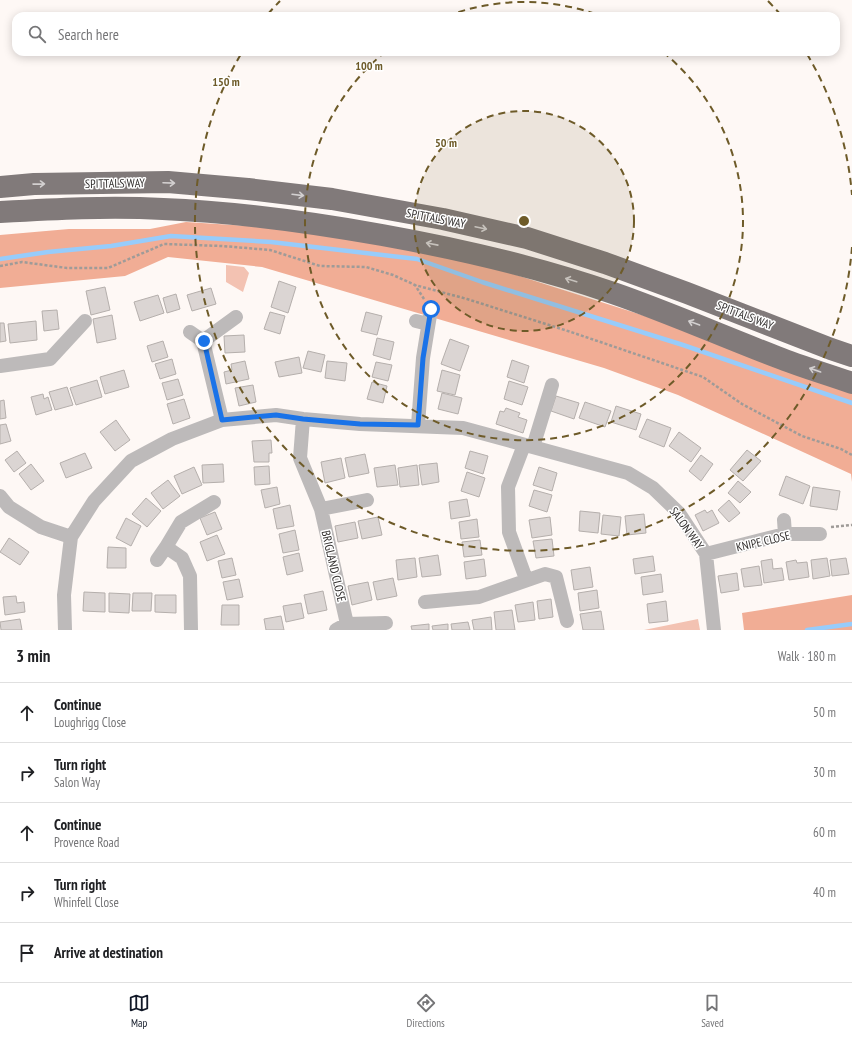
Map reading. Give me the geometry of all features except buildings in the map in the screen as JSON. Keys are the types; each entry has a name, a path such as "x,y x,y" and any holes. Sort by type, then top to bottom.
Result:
{"highway":[{"name":"SPITTALS WAY","path":"0,187 34,184 168,182 248,189 332,199 443,219 526,238 605,263 852,356"},
{"name":"SPITTALS WAY","path":"0,212 78,208 154,209 248,214 324,224 461,250 518,264 612,292 779,358 852,383"}],"street":[{"path":"418,425 423,358 422,323 431,309"},
{"path":"204,341 236,317"},
{"path":"0,366 50,359 85,321"},
{"path":"190,332 204,341 222,420"},
{"path":"526,579 509,532 508,487 528,446 552,385"},
{"name":"SALON WAY","path":"71,537 94,501 131,461 172,439 222,420 276,415 360,424 418,425 463,428 628,473 653,488 679,513 706,554 714,627"},
{"name":"BRIGLAND CLOSE","path":"303,419 300,458 321,509 342,627 386,623"},
{"path":"0,496 9,507 41,527 71,537 64,595 65,630"},
{"path":"321,509 367,500"},
{"path":"157,560 181,522 214,502"},
{"name":"KNIPE CLOSE","path":"706,554 784,527 820,534"},
{"path":"166,547 182,558 190,576 191,630"},
{"path":"425,602 478,597 526,579 545,574 556,578 567,621"}],"path":[{"path":"0,266 22,262 67,268 108,268 164,244 222,246 270,250 320,266 366,267 394,275 415,285 467,299 703,377 742,404 802,436 841,448 852,455"},
{"path":"415,285 431,309"},
{"path":"820,534 831,527 852,525"}],"shaded area":[{"path":"186,222 277,228 405,247 510,273 667,323 852,393 852,482 851,474 678,395 604,368 262,267 168,257 125,276 0,288 0,235 69,229 150,229"},
{"path":"226,265 244,267 249,273 243,292 226,282"},
{"path":"852,595 852,630 744,630 742,613"},
{"path":"698,619 700,630 644,630"}],"waterway":[{"path":"0,259 48,252 111,246 171,236 271,242 417,259 482,282 683,345 852,403"},
{"path":"807,630 852,624"}],"route":[{"path":"204,341 222,420 276,415 360,424 418,425 423,358 431,309"}]}
